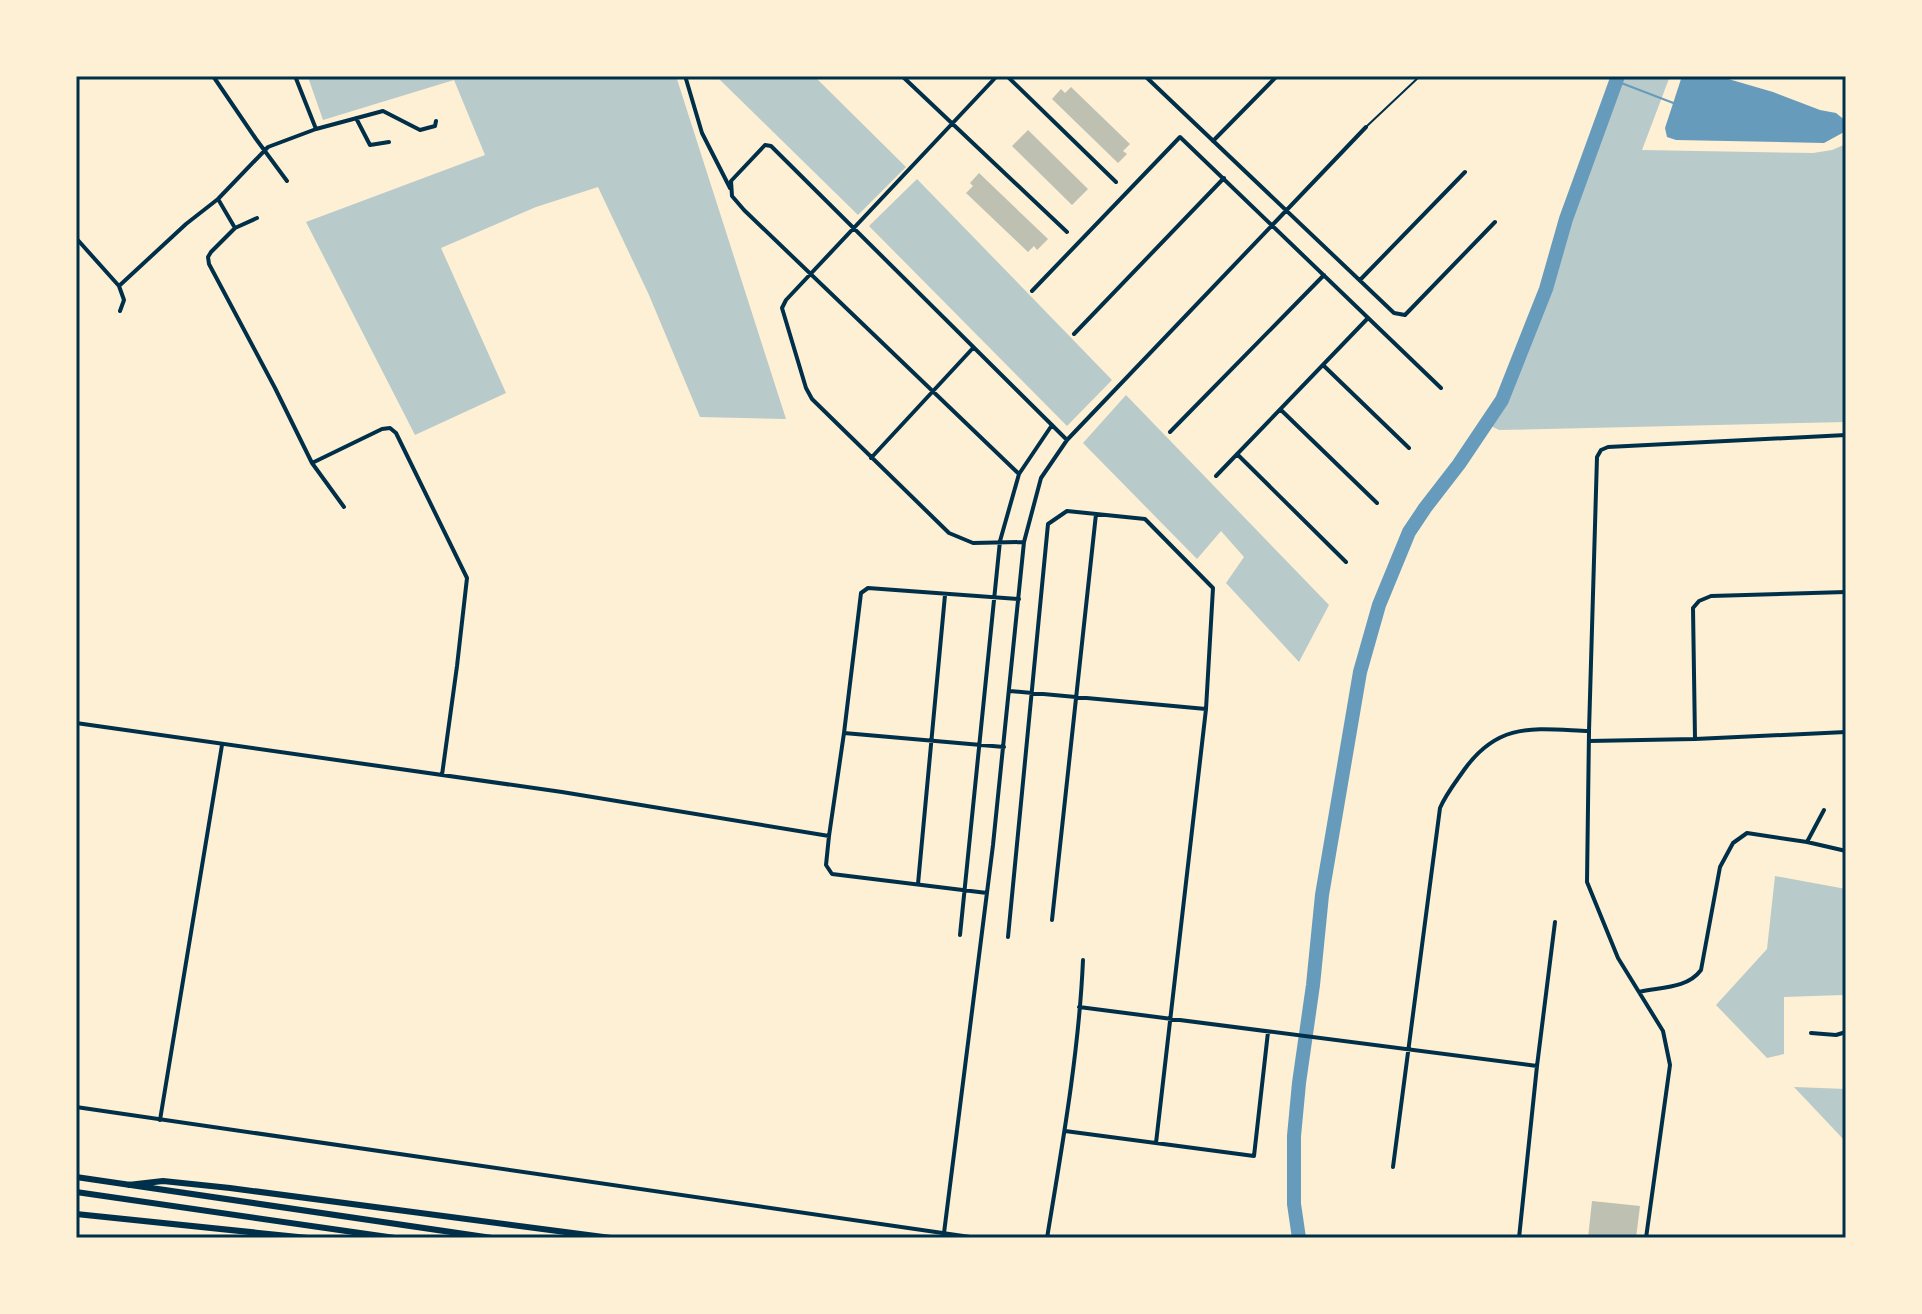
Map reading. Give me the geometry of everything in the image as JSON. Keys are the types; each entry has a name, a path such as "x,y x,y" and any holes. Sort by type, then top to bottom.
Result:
{"highway":[{"path":"76,1177 492,1238"},
{"path":"128,1185 163,1181 230,1188 611,1238"},
{"path":"76,1192 395,1238"},
{"path":"76,1214 308,1238"}],"street":[{"path":"213,76 287,181"},
{"path":"295,76 316,129"},
{"path":"902,76 1067,232"},
{"path":"997,76 786,300 782,308 812,399 871,458 949,533 973,543 1024,542"},
{"path":"1007,76 1116,182"},
{"path":"1145,76 1394,313 1405,315 1495,222"},
{"path":"1213,141 1277,76"},
{"path":"686,79 702,133 731,190"},
{"path":"119,286 218,199 264,149 316,129 383,111 420,130 435,126 436,121"},
{"path":"356,118 370,145 389,142"},
{"path":"944,1233 1004,747 1024,542 1041,478 1067,440 1366,127"},
{"path":"1032,291 1180,137 1441,388"},
{"path":"1019,474 732,196 731,181 765,145 771,146 1067,440"},
{"path":"1360,280 1465,172"},
{"path":"1074,334 1224,178"},
{"path":"218,199 235,228"},
{"path":"257,218 235,228 208,257 209,264 312,463 344,507"},
{"path":"76,238 119,286 124,300 120,311"},
{"path":"1170,432 1324,275"},
{"path":"1216,476 1368,318"},
{"path":"871,458 974,348"},
{"path":"1323,365 1409,448"},
{"path":"1280,410 1377,503"},
{"path":"960,935 1000,541 1019,474 1052,425"},
{"path":"312,463 390,428 396,433 467,578 442,775"},
{"path":"1646,1238 1670,1065 1663,1031 1618,958 1587,882 1597,457 1601,450 1608,447 1846,435"},
{"path":"1237,454 1346,562"},
{"path":"1008,937 1048,524 1067,511 1145,519 1213,588 1206,709 1156,1143"},
{"path":"1052,920 1096,514"},
{"path":"987,893 832,874 826,865 829,836 861,593 868,588 1019,599"},
{"path":"1695,739 1693,608 1699,601 1711,596 1846,592"},
{"path":"918,884 945,595"},
{"path":"1010,691 1206,709"},
{"path":"76,723 562,792 829,836"},
{"path":"1393,1167 1440,808 1446,794 1475,754 1497,738 1536,729 1589,731"},
{"path":"1589,741 1846,732"},
{"path":"844,733 1004,747"},
{"path":"160,1120 222,745"},
{"path":"1807,842 1824,810"},
{"path":"1639,992 1683,984 1691,981 1701,970 1720,867 1733,843 1747,833 1846,851"},
{"path":"1519,1238 1555,922"},
{"path":"1047,1238 1065,1131 1083,960"},
{"path":"1079,1007 1537,1066"},
{"path":"1065,1131 1254,1156 1268,1032"},
{"path":"1811,1033 1836,1035 1846,1032"},
{"path":"76,1107 977,1238"}],"lane":[{"path":"1366,127 1420,76"}],"shaded area":[{"path":"309,76 676,76 786,419 700,417 649,295 598,187 536,207 441,248 506,393 415,435 306,222 485,155 454,80 323,120"},
{"path":"716,76 814,76 906,167 858,215"},
{"path":"1623,76 1670,76 1642,150 1813,153 1846,144 1846,422 1499,430 1491,426 1526,351 1575,202"},
{"path":"917,179 1112,380 1067,426 869,226"},
{"path":"1126,395 1329,605 1299,662 1226,583 1244,557 1221,531 1197,559 1083,443"},
{"path":"1775,876 1846,889 1846,983 1843,995 1784,997 1784,1054 1767,1058 1716,1005 1767,949"},
{"path":"1794,1087 1846,1089 1846,1142"}],"water":[{"path":"1682,76 1718,76 1836,113 1846,121 1846,131 1824,143 1676,140 1667,137 1665,128"}],"building":[{"path":"1071,87 1130,144 1123,151 1127,154 1118,163 1052,99 1061,89 1065,93"},
{"path":"1028,130 1088,189 1072,205 1012,146"},
{"path":"979,173 1048,239 1037,250 1034,246 1028,252 966,193"},
{"path":"1592,1201 1640,1206 1636,1238 1588,1238"}],"waterway":[{"path":"1299,1238 1294,1204 1294,1136 1299,1083 1322,895 1360,672 1379,605 1409,532 1502,400 1546,289 1566,219 1618,76"},
{"path":"1616,81 1676,104"}]}
